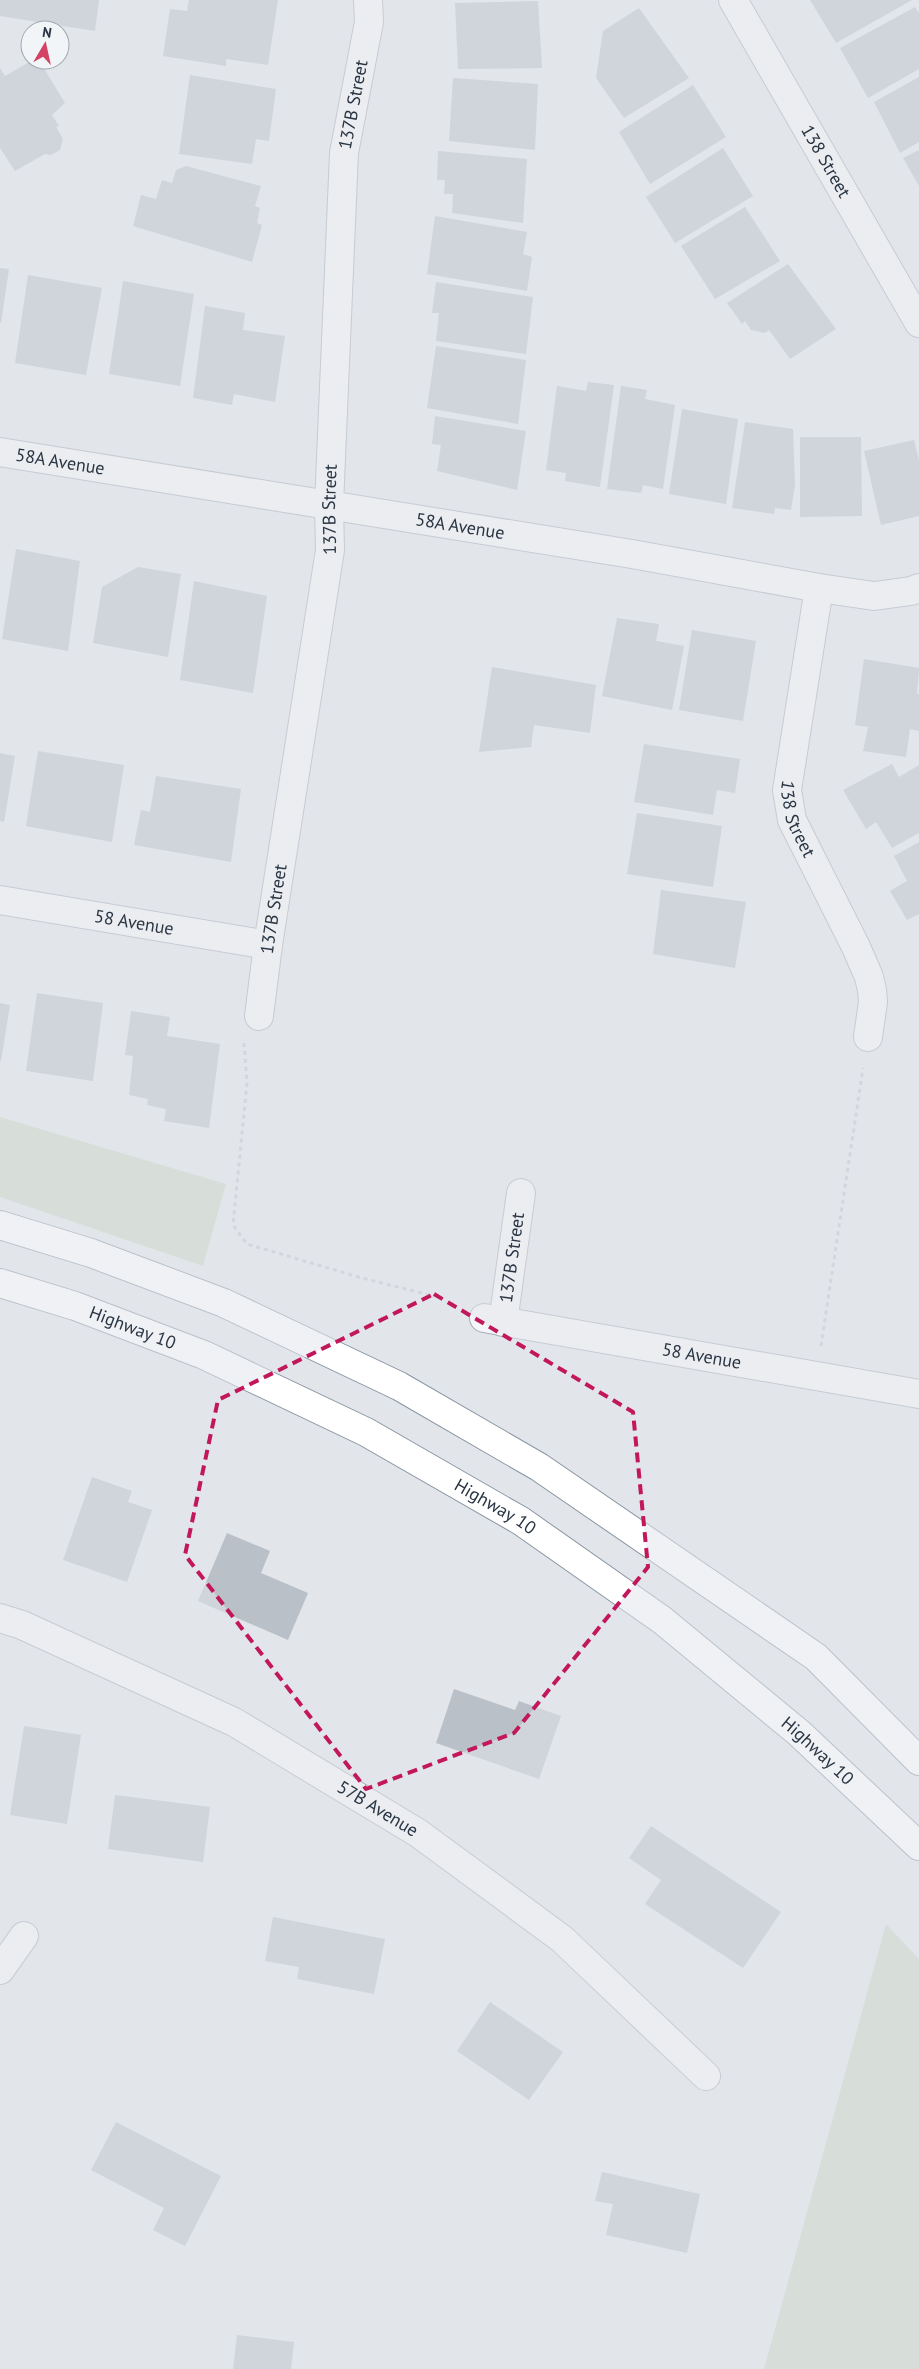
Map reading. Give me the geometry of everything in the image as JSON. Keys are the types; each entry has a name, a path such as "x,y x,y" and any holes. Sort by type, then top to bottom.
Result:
{"highway":[{"path":"0,1225 92,1253 224,1303 399,1386 530,1462 816,1657 919,1761"},
{"name":"Highway 10","path":"0,1283 75,1306 204,1356 366,1432 521,1521 662,1620 798,1734 919,1846"}],"street":[{"name":"137B Street","path":"259,1016 268,945 330,550 329,505 344,153 369,22 368,0"},
{"name":"138 Street","path":"734,0 919,323"},
{"name":"58A Avenue","path":"0,452 632,554 819,588 874,596 911,591 919,588"},
{"name":"138 Street","path":"819,588 786,790 792,820 856,947 869,977 872,1002 868,1037"},
{"name":"58 Avenue","path":"0,900 268,945"},
{"name":"137B Street","path":"493,1320 521,1193"},
{"name":"58 Avenue","path":"493,1320 919,1394"},
{"name":"57B Avenue","path":"0,1618 22,1625 234,1722 418,1833 562,1939 706,2076"},
{"path":"0,1970 24,1936"}],"path":[{"path":"243,1038 247,1083 233,1225 247,1244 362,1278 434,1296"},
{"path":"821,1350 858,1100"}],"highlighted area":[{"path":"434,1294 633,1412 648,1567 514,1733 366,1789 185,1555 218,1400"}],"green space":[{"path":"0,1117 226,1184 203,1266 0,1197"},
{"path":"886,1924 919,1959 919,2369 764,2369"}],"building":[{"path":"0,0 99,0 95,31 70,27 70,20 25,20 0,16"},
{"path":"189,0 278,0 268,65 226,59 226,66 163,56 170,9 187,11"},
{"path":"810,0 912,0 836,43"},
{"path":"538,1 542,68 458,69 455,3"},
{"path":"915,7 919,13 919,69 868,98 840,48"},
{"path":"639,8 689,78 624,118 596,78 603,31"},
{"path":"20,67 20,70 45,70 65,103 52,115 59,126 56,127 63,139 60,150 51,155 45,154 15,171 0,148 0,68 5,76"},
{"path":"190,75 276,89 269,141 256,139 252,164 179,154"},
{"path":"919,77 919,142 900,153 874,102"},
{"path":"453,78 538,84 535,150 449,141"},
{"path":"693,85 726,137 650,184 619,132"},
{"path":"723,148 753,196 675,243 646,197"},
{"path":"919,150 919,186 903,158"},
{"path":"438,151 527,159 523,223 452,213 453,194 444,194 445,180 437,180"},
{"path":"186,166 261,186 255,206 260,208 257,223 262,225 252,262 133,226 141,195 156,199 162,180 172,183 176,170"},
{"path":"745,207 780,261 715,299 681,246"},
{"path":"435,216 527,232 523,254 532,257 527,291 427,274"},
{"path":"788,264 836,329 790,359 769,330 765,333 751,330 745,321 742,324 727,303"},
{"path":"0,268 9,269 1,323 0,322"},
{"path":"28,275 102,288 86,375 15,363"},
{"path":"123,281 194,294 180,386 109,374"},
{"path":"436,282 533,297 526,354 436,341 439,313 432,313"},
{"path":"205,306 245,313 243,330 285,336 275,402 234,394 232,405 193,398"},
{"path":"436,346 526,360 518,424 427,408"},
{"path":"588,382 614,385 600,487 565,481 566,473 546,470 557,386 586,391"},
{"path":"621,386 647,390 645,399 675,405 663,489 643,485 641,493 607,489"},
{"path":"682,409 738,419 726,504 669,494"},
{"path":"435,416 526,431 517,490 437,471 441,445 432,444"},
{"path":"745,422 793,429 795,485 791,510 775,508 774,514 732,508"},
{"path":"800,437 861,437 862,516 800,517"},
{"path":"914,440 919,461 919,516 881,525 864,451"},
{"path":"16,549 80,561 68,651 2,639"},
{"path":"138,567 181,574 168,657 93,643 102,587"},
{"path":"194,581 267,596 253,693 180,680"},
{"path":"617,618 659,624 656,641 684,646 672,710 602,696"},
{"path":"692,630 756,641 743,721 679,710"},
{"path":"864,659 919,668 917,694 919,694 919,731 910,729 906,757 863,751 868,727 855,725"},
{"path":"492,667 596,685 590,733 534,725 531,747 479,752"},
{"path":"644,744 740,759 735,793 717,790 713,815 634,802"},
{"path":"38,751 124,765 112,842 26,826"},
{"path":"0,753 15,756 4,822 0,821"},
{"path":"892,764 899,777 919,765 919,833 892,848 876,822 866,829 843,790"},
{"path":"156,776 241,789 231,862 134,845 141,810 150,812"},
{"path":"637,813 722,826 713,887 627,874"},
{"path":"919,842 919,914 907,920 890,891 907,881 894,856"},
{"path":"661,890 746,902 735,968 653,954"},
{"path":"37,993 103,1003 93,1081 26,1071"},
{"path":"0,1003 10,1005 1,1061 0,1061"},
{"path":"131,1011 170,1017 167,1036 220,1044 209,1128 164,1121 166,1109 147,1105 148,1099 129,1095 133,1056 125,1055"},
{"path":"92,1477 132,1491 128,1502 152,1510 127,1582 63,1560"},
{"path":"227,1533 270,1551 261,1573 308,1593 288,1640 198,1601"},
{"path":"454,1689 515,1710 519,1701 561,1716 539,1779 436,1743"},
{"path":"24,1726 81,1735 67,1824 10,1815"},
{"path":"115,1795 210,1807 203,1862 108,1849"},
{"path":"651,1826 781,1912 743,1968 645,1904 661,1880 629,1858"},
{"path":"273,1917 385,1939 374,1994 297,1979 299,1967 265,1961"},
{"path":"490,2002 563,2052 529,2100 457,2051"},
{"path":"116,2122 221,2176 185,2246 153,2230 164,2208 91,2170"},
{"path":"602,2172 700,2194 687,2253 606,2235 613,2204 595,2201"},
{"path":"237,2335 294,2342 291,2369 233,2369"}]}
